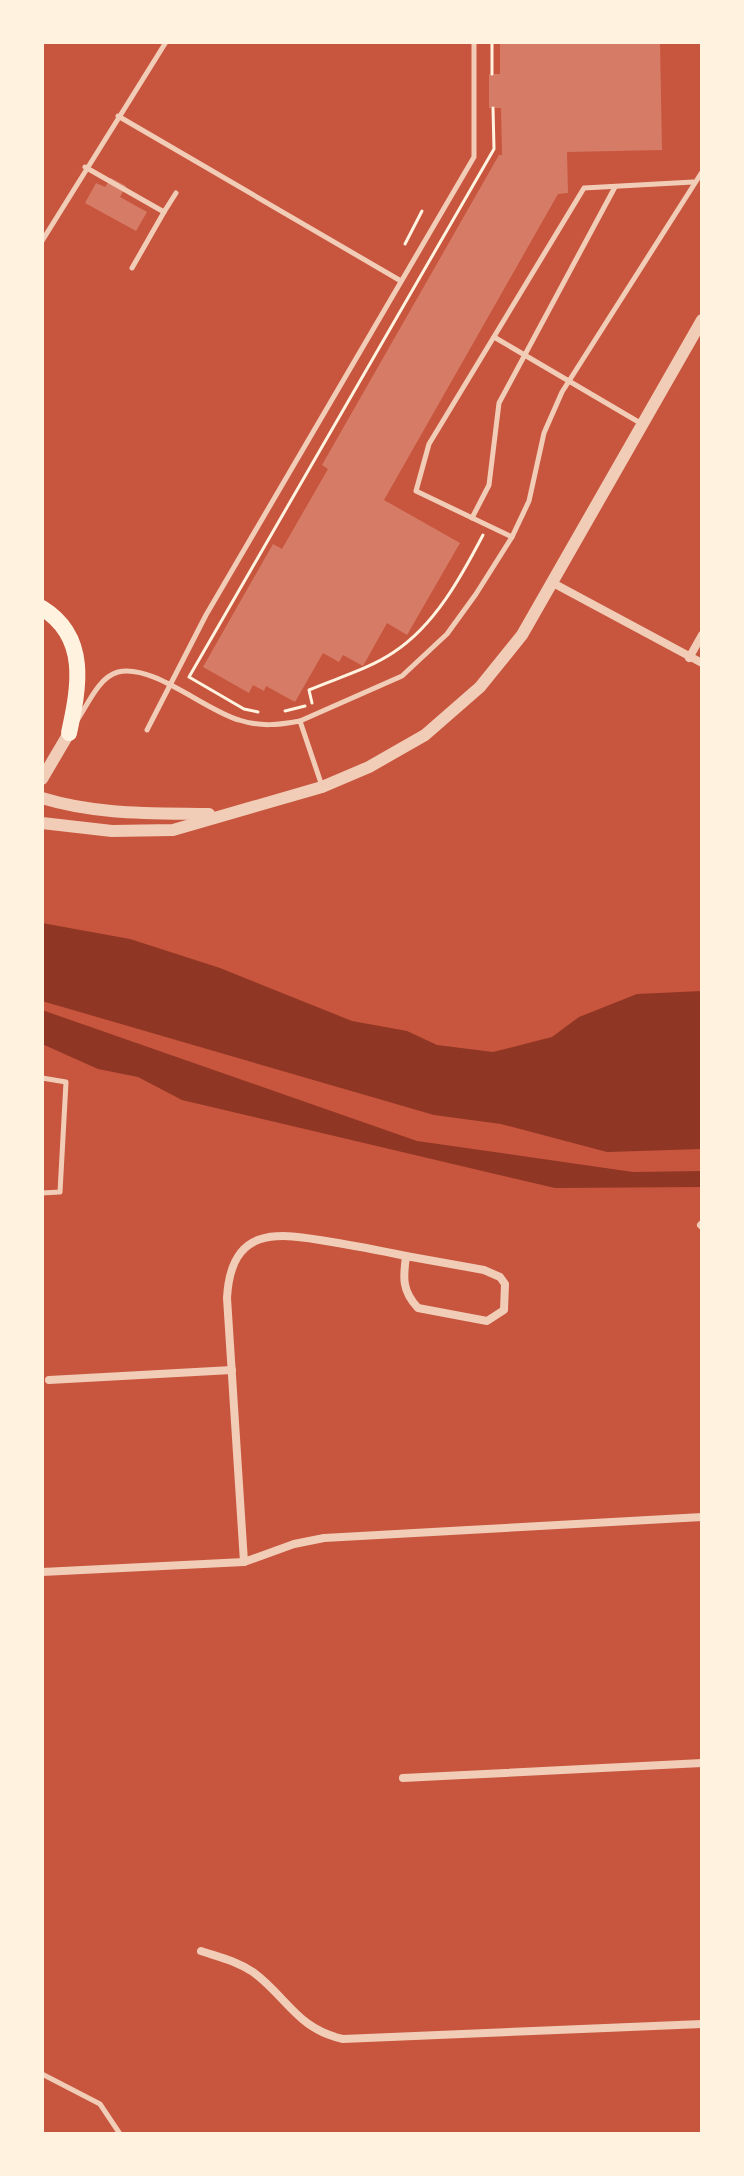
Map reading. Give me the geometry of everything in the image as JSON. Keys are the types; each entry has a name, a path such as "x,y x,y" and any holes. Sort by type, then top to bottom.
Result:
{"highway":[{"path":"42,608 71,636 79,665 78,690 69,733"}],"street":[{"path":"42,823 112,831 173,830 322,787 400,751 455,711 501,663 553,583 702,320"},
{"path":"553,583 702,663"},
{"path":"689,658 702,635"},
{"path":"42,779 69,733"},
{"path":"42,798 74,808 124,813 220,814"},
{"path":"244,1562 228,1281 236,1256 262,1237 285,1234 406,1256 492,1272 505,1284 504,1310 487,1321 418,1308 406,1294 403,1282 406,1256"},
{"path":"49,1380 232,1370"},
{"path":"42,1572 244,1562 294,1544 324,1538 702,1517"},
{"path":"403,1778 702,1763"},
{"path":"201,1951 236,1962 256,1974 307,2025 343,2039 702,2024"}],"lane":[{"path":"42,241 85,167 166,42"},
{"path":"147,730 169,685 474,157 474,42"},
{"path":"118,116 401,281"},
{"path":"85,167 164,212"},
{"path":"69,733 102,682 117,672 138,672 236,720 268,726 300,721 383,686 418,664 447,634 512,537 529,501 551,412 702,172"},
{"path":"512,537 416,491 429,444 584,188 693,182"},
{"path":"472,518 489,485 499,403 615,187"},
{"path":"132,268 176,193"},
{"path":"494,337 643,425"},
{"path":"300,721 322,787"},
{"path":"42,1078 66,1082 60,1192 42,1193"},
{"path":"42,2074 100,2104 116,2123 120,2134"}],"path":[{"path":"492,42 492,74"},
{"path":"261,713 244,709 189,677 494,149 493,108"},
{"path":"405,244 422,211"},
{"path":"283,712 313,703 309,690 382,659 404,645 449,593 488,526"}],"shaded area":[{"path":"42,923 130,939 220,968 352,1021 407,1031 437,1045 493,1052 552,1037 579,1017 637,994 702,991 702,1149 607,1152 501,1124 434,1115 42,1001"},
{"path":"42,1010 417,1141 633,1172 702,1171 702,1187 555,1188 182,1100 138,1077 98,1069 42,1044"}],"building":[{"path":"500,42 660,42 662,150 567,152 568,193 558,194 384,500 460,543 407,635 387,623 363,666 343,655 339,662 323,653 295,702 266,686 264,691 253,685 249,693 203,667 273,544 282,549 328,469 322,465 499,155 502,155 501,108 489,108 489,74 500,74"},
{"path":"111,178 126,186 120,197 147,212 136,231 85,203 96,183 105,187"}]}
